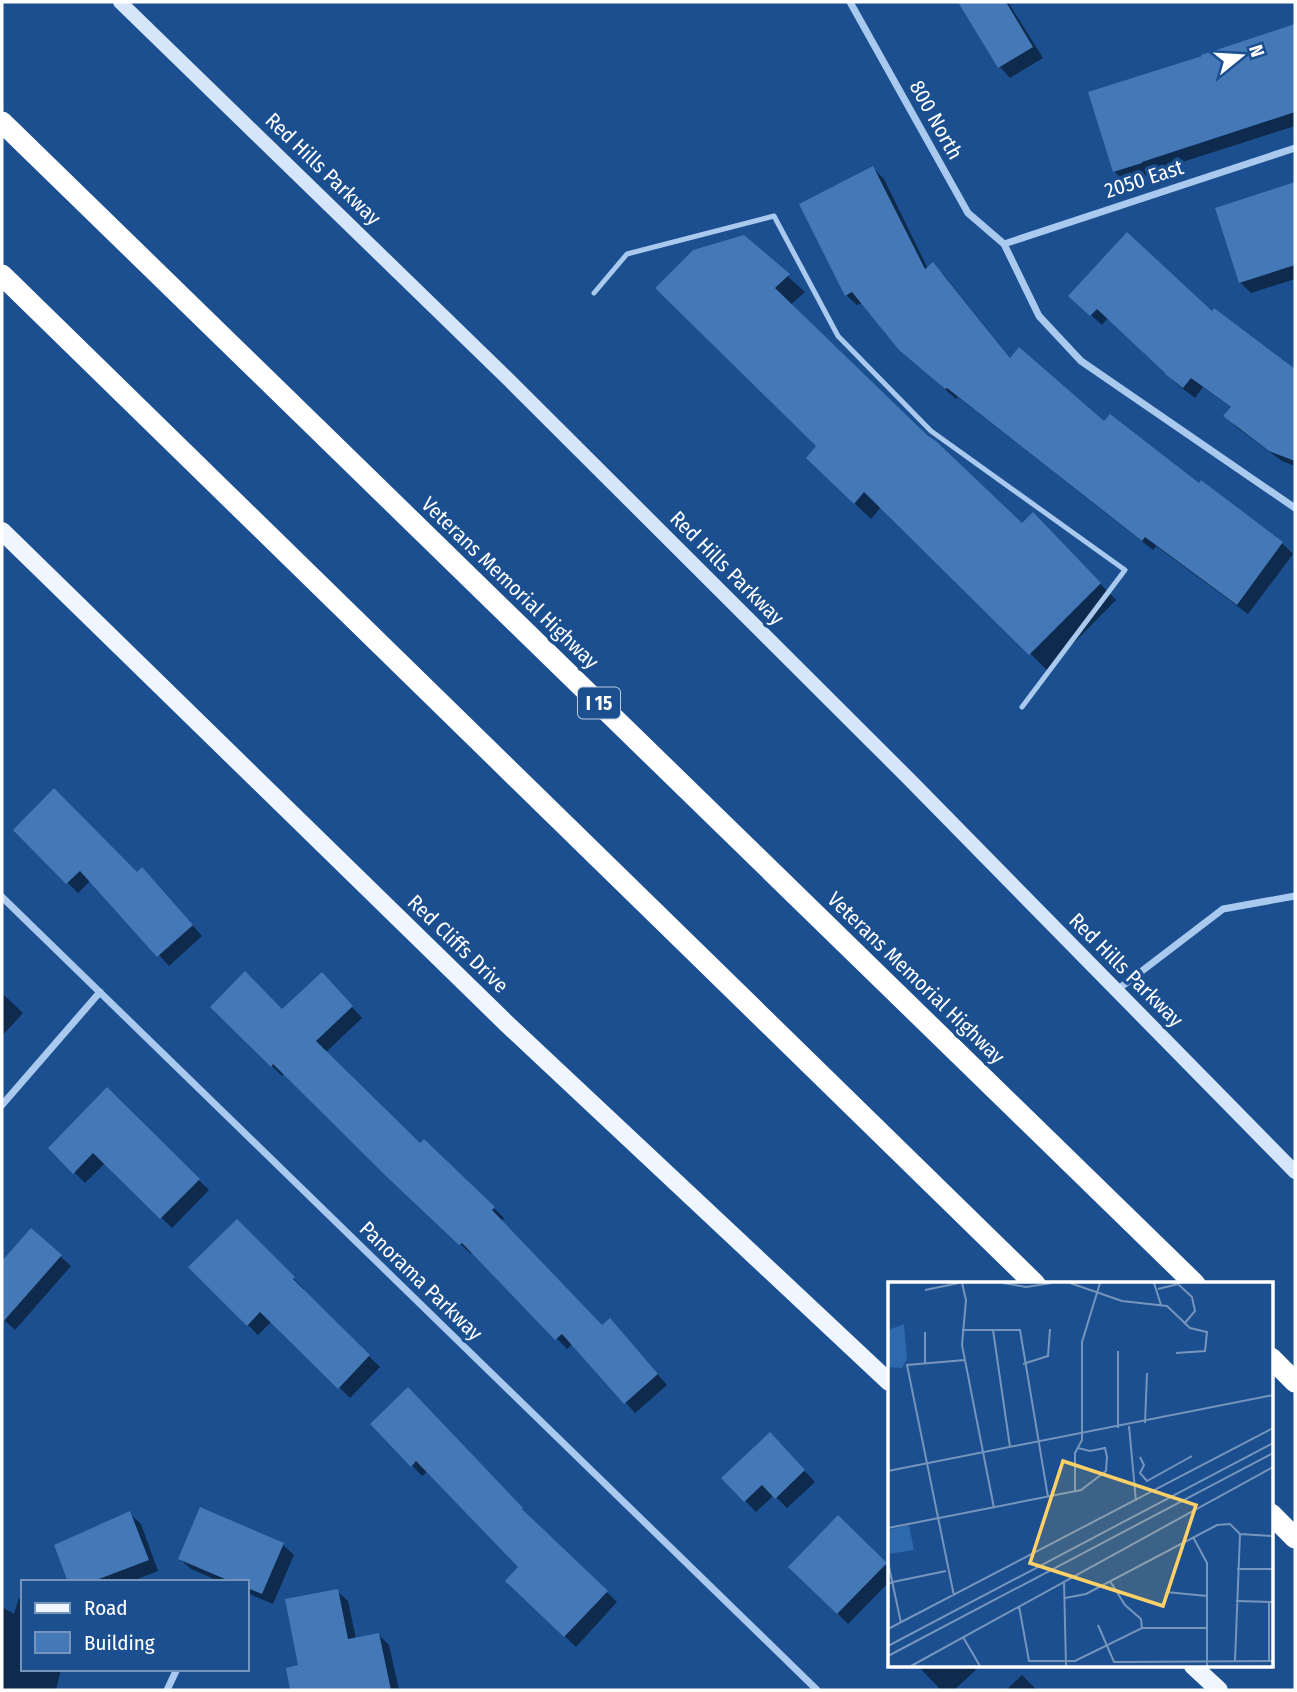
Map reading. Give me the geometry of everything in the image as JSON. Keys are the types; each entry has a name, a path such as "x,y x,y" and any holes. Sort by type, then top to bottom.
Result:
{"highway":[{"name":"Veterans Memorial Highway","path":"2,122 1193,1282"},
{"path":"2,275 1033,1282"},
{"path":"1272,1359 1295,1382"},
{"path":"1272,1515 1295,1538"}],"main road":[{"name":"Red Hills Parkway","path":"120,2 509,380 909,779 1295,1172"},
{"name":"Red Cliffs Drive","path":"2,531 507,1024 888,1381"},
{"path":"1195,1668 1219,1690"}],"street":[{"name":"800 North","path":"850,2 968,213 1004,244"},
{"name":"2050 East","path":"1004,244 1295,148"},
{"path":"1004,244 1039,316 1081,361 1295,508"},
{"path":"1116,991 1223,909 1295,896"},
{"name":"Panorama Parkway","path":"2,897 817,1690"},
{"path":"2,1105 100,992"},
{"path":"167,1690 176,1671"}],"lane":[{"path":"594,293 627,254 774,216 838,336 931,431 1125,570 1022,708"}],"building":[{"path":"958,2 1006,2 1033,47 998,68"},
{"path":"1295,24 1295,112 1113,172 1088,92"},
{"path":"873,166 925,269 933,262 1010,358 1019,347 1104,421 1110,414 1199,483 1201,480 1283,542 1237,605 1145,537 1142,541 945,389 899,350 852,292 845,296 799,204"},
{"path":"1295,182 1295,265 1239,283 1215,208"},
{"path":"1127,232 1212,311 1214,308 1295,369 1295,461 1269,451 1223,416 1231,407 1191,378 1183,388 1097,309 1090,316 1068,296"},
{"path":"744,235 790,274 775,288 1022,523 1033,512 1101,583 1029,655 864,492 854,504 806,458 816,446 655,288 693,250"},
{"path":"54,788 137,872 142,867 193,925 157,957 80,871 66,884 13,830"},
{"path":"245,971 282,1009 322,972 353,1006 316,1041 420,1143 424,1139 495,1207 492,1210 602,1325 610,1318 658,1374 624,1404 562,1334 555,1340 462,1243 459,1245 388,1178 273,1064 271,1067 210,1007"},
{"path":"107,1087 200,1179 160,1219 93,1153 73,1174 48,1148"},
{"path":"237,1219 370,1355 338,1389 260,1312 247,1326 188,1267"},
{"path":"31,1228 62,1255 2,1323 2,1261"},
{"path":"408,1387 522,1509 608,1591 564,1637 505,1581 518,1567 416,1461 411,1467 370,1424"},
{"path":"770,1432 805,1470 775,1499 762,1485 744,1502 721,1478"},
{"path":"200,1507 284,1543 262,1594 248,1588 248,1580 227,1580 178,1559"},
{"path":"130,1511 149,1560 96,1580 67,1580 54,1545"},
{"path":"838,1515 887,1563 837,1614 788,1567"},
{"path":"338,1589 348,1639 379,1633 391,1690 290,1690 286,1668 298,1665 285,1599"}]}
